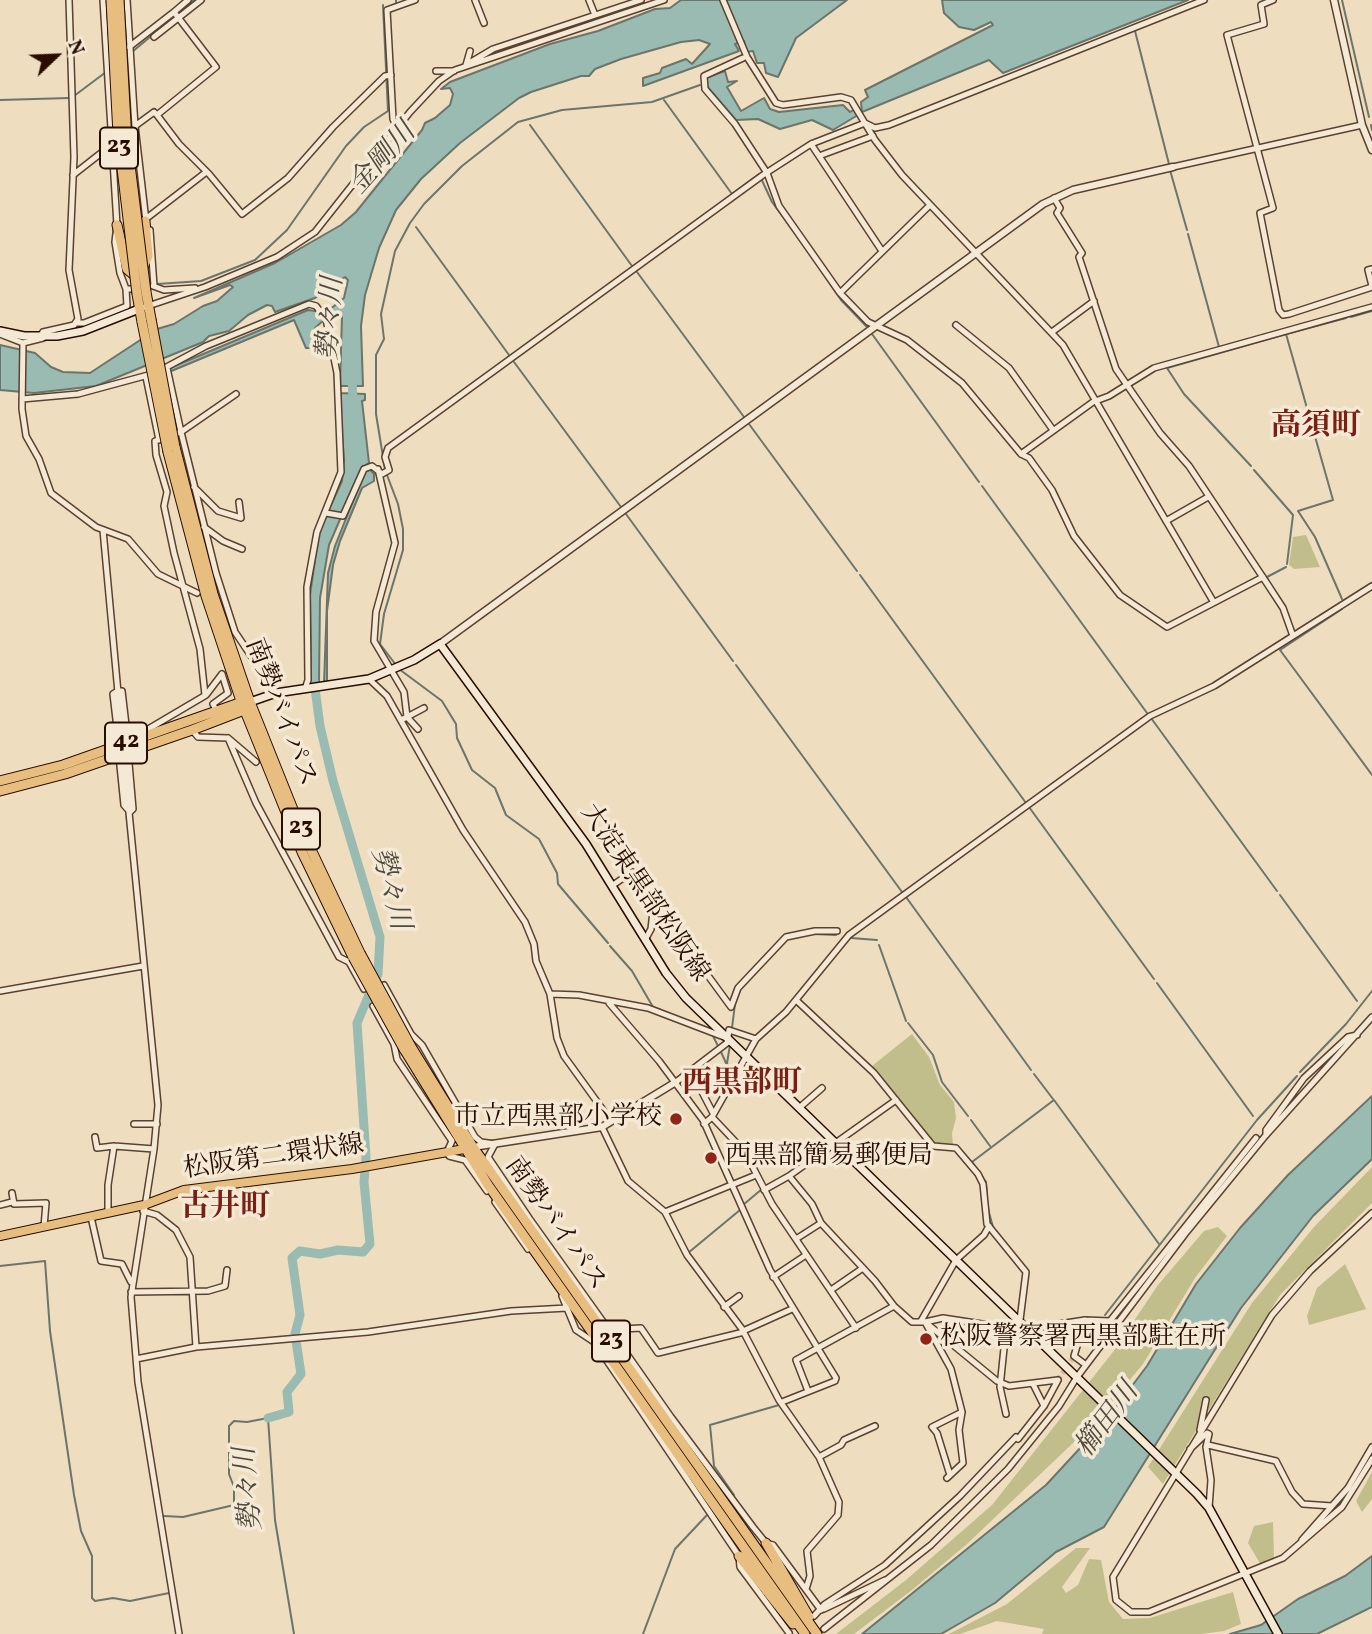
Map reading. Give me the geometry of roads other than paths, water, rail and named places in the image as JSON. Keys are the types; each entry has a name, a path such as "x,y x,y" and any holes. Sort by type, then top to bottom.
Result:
{"highway":[{"name":"南勢バイパス","path":"111,0 118,135 146,320 171,450 245,704 302,852 407,1047 469,1148 813,1632"},
{"name":"南勢バイパス","path":"119,0 138,272"},
{"path":"119,226 127,269 138,272 148,256 144,221"},
{"name":"42","path":"0,791 65,774 123,749 144,736 216,710 245,704"},
{"name":"42","path":"0,781 192,730 245,704"},
{"path":"766,1543 805,1607 813,1632"},
{"path":"739,1556 763,1590 813,1632"}],"main road":[{"path":"0,333 41,338 83,331 144,307"},
{"path":"245,704 276,693 369,679 396,669 440,644"},
{"name":"大淀東黒部松阪線","path":"440,644 613,885 645,940 686,998 730,1037 745,1057 1175,1471 1209,1508 1278,1634"},
{"name":"松阪第二環状線","path":"0,1237 108,1213 144,1208 184,1190 376,1166 469,1148"}],"street":[{"path":"69,0 73,175 69,270 77,323"},
{"path":"103,0 110,146 119,226 115,242 120,273 141,290 205,287"},
{"path":"0,333 24,344 39,341 43,332 84,323 127,306 141,290 150,229 144,221 135,126 128,0"},
{"path":"154,37 188,0"},
{"path":"130,51 176,15 201,0"},
{"path":"397,128 393,119 388,75 387,10 415,0"},
{"path":"475,0 484,23"},
{"path":"589,0 595,15"},
{"path":"144,307 205,287 276,257 315,232 428,92 455,71 493,49 641,0"},
{"path":"466,65 664,0"},
{"path":"723,0 744,56 776,103 841,97 854,103 873,136 929,206 1052,332 1213,601"},
{"path":"327,513 342,516 364,469 372,466 382,474 389,470 385,457 388,448 767,173 811,144 865,123 875,128 888,125 1204,0"},
{"path":"1273,0 1261,5 1264,24 1227,35 1273,208 1260,213 1279,310 1283,315 1289,314 1372,286 1368,270 1372,269"},
{"path":"1334,0 1362,125 1372,150"},
{"path":"157,115 216,67 176,15"},
{"path":"466,65 470,51"},
{"path":"744,56 702,78 705,89 735,124 767,173 779,206 839,293 856,312 907,340 950,371 1021,454 1029,458 1052,490 1083,549 1120,594 1167,627 1263,577"},
{"path":"436,71 455,71"},
{"path":"135,126 154,112 242,214 288,178 333,127 388,75"},
{"path":"440,644 976,252 1054,198 1073,190 1362,125"},
{"path":"819,156 873,136"},
{"path":"811,144 882,251"},
{"path":"73,175 110,146"},
{"path":"144,221 205,173"},
{"path":"1054,198 1060,208 1057,213 1082,253 1079,257 1116,369 1160,433 1189,466 1263,577 1283,608 1293,636"},
{"path":"839,293 929,206"},
{"path":"1052,332 1094,301"},
{"path":"21,398 78,394 146,377 206,346 309,304 316,306 327,322 333,346 341,472 327,513 317,532 307,587 307,689"},
{"path":"1021,454 1095,401 1128,386 1162,365 1372,307"},
{"path":"956,325 1009,368 1053,430"},
{"path":"24,344 21,398 27,439 43,468 51,493 101,529 128,539 158,574 197,593"},
{"path":"167,368 219,587 235,632 276,693"},
{"path":"146,377 159,440"},
{"path":"205,695 200,649 164,509 167,492 156,455 155,441 181,432 236,394"},
{"path":"378,470 392,520 395,543 376,612 374,641 396,669 404,692 404,718"},
{"path":"194,488 218,511 241,518 239,502"},
{"path":"1166,521 1208,497"},
{"path":"204,527 242,549"},
{"path":"101,529 118,691"},
{"path":"704,1124 713,1115 756,1039 796,1000 849,935 1150,716 1214,686 1372,586"},
{"path":"144,736 145,731 205,695 222,674 228,693 213,704 216,710"},
{"path":"369,679 404,718 463,831 530,931 536,961 550,993 556,1038 564,1056 611,1121"},
{"path":"118,691 113,694 133,809 130,811"},
{"path":"118,691 122,691 123,749 158,1105 154,1149 131,1292 136,1359 152,1478 179,1634"},
{"path":"404,718 424,708"},
{"path":"404,718 418,729"},
{"path":"192,730 198,737 228,738 256,762"},
{"path":"228,738 256,803 339,957 349,962 364,989"},
{"path":"613,885 632,872 731,1007 738,988 786,937 816,931 836,932"},
{"path":"645,940 650,929 654,903"},
{"path":"0,991 143,966"},
{"path":"384,985 475,1138 496,1146"},
{"path":"550,993 579,995 648,1009 730,1037 756,1039"},
{"path":"796,1000 863,1061 933,1146 956,1148 978,1174 983,1184 989,1226 1024,1266 1026,1286 1020,1320"},
{"path":"609,1003 676,1082 704,1124 774,1277 836,1378 835,1381 782,1402"},
{"path":"373,1006 394,1044 397,1059 452,1141 448,1154 465,1160 567,1308 576,1330 594,1342 713,1513 739,1556 740,1567 790,1633"},
{"path":"813,1632 891,1578 952,1526 1008,1469 1059,1406 1086,1365 1185,1234 1266,1135 1372,1017"},
{"path":"1266,1135 1266,1130 1304,1077 1348,1037 1357,1035"},
{"path":"469,1148 496,1146 602,1127 676,1082 727,1043 730,1037"},
{"path":"691,1071 713,1115 745,1153 763,1189 856,1328"},
{"path":"799,1108 822,1088"},
{"path":"763,1189 789,1177 896,1100"},
{"path":"134,1124 157,1124"},
{"path":"602,1127 628,1181 665,1212 687,1255 744,1331 782,1402 819,1457 840,1508 807,1551 810,1576 806,1589"},
{"path":"95,1137 97,1148 114,1146 154,1149"},
{"path":"789,1177 812,1204 821,1223 894,1306 912,1322 943,1318 1006,1329 1027,1329 1085,1320 1113,1319 1183,1225 1256,1138"},
{"path":"108,1213 108,1185 114,1146"},
{"path":"496,1146 488,1153 488,1157 604,1323 618,1328"},
{"path":"665,1212 756,1175"},
{"path":"12,1193 12,1202"},
{"path":"0,1205 12,1202 46,1203 44,1227"},
{"path":"144,1208 169,1223 182,1239 190,1257 196,1347"},
{"path":"1372,1213 1284,1299 1200,1430 1113,1577 1116,1600 1130,1612 1144,1613 1246,1576 1283,1558 1342,1507 1372,1459"},
{"path":"91,1217 101,1261 122,1264 131,1282"},
{"path":"796,1238 821,1223"},
{"path":"923,1322 957,1262 984,1235 989,1226"},
{"path":"774,1277 806,1255"},
{"path":"831,1290 863,1268"},
{"path":"131,1292 208,1292 225,1286 227,1269"},
{"path":"726,1306 739,1296"},
{"path":"808,1391 796,1360 894,1306"},
{"path":"136,1359 196,1347 368,1332 511,1311 567,1308"},
{"path":"582,1333 641,1328 658,1353 744,1331 792,1309"},
{"path":"1085,1320 1074,1356 1086,1365"},
{"path":"814,1616 844,1591 885,1565 930,1525 1016,1437 1018,1439 1044,1406 1058,1380 1009,1386 1001,1383 923,1322"},
{"path":"923,1322 951,1369 962,1412 959,1444 963,1462 948,1476 937,1433 932,1427 962,1412"},
{"path":"618,1328 615,1337 731,1500 766,1543 773,1545 821,1610"},
{"path":"1006,1329 1001,1383 1006,1414"},
{"path":"1034,1384 1044,1406"},
{"path":"1200,1430 1206,1400"},
{"path":"819,1457 841,1445 844,1440 875,1426"},
{"path":"1189,1449 1207,1433 1211,1480 1209,1508"},
{"path":"1208,1445 1276,1461 1292,1492 1303,1504 1332,1506"},
{"path":"1297,1548 1348,1488 1372,1447"},
{"path":"821,1610 891,1578"}],"water":[{"path":"681,0 847,0 796,38 778,77 766,73 764,63 757,63 753,51 746,52 744,41 735,44 739,51 643,86 643,78 660,73 662,68 686,59 692,64 710,44 699,40 681,42 621,59 595,69 589,76 581,76 531,92 519,98 460,143 421,179 396,210 379,248 365,295 361,326 363,386 340,386 342,315 339,313 326,318 315,328 315,348 306,348 294,320 169,372 170,368 308,310 316,311 319,318 344,298 348,280 345,277 315,298 275,312 272,306 267,305 248,315 229,331 209,336 203,342 96,386 34,393 0,390 0,345 35,353 51,367 63,372 90,373 157,329 174,324 203,306 217,301 233,287 230,285 194,298 275,263 341,225 356,212 425,123 450,105 453,94 450,88 441,89 450,82 550,44 598,31 655,9 670,8"},
{"path":"942,0 1188,0 1003,73 989,60 862,112 861,102 868,97 865,90 993,25 991,22 974,30 959,27 944,13"},
{"path":"725,71 728,82 737,81 727,87 741,111 764,98 770,109 779,112 843,105 850,112 855,109 858,115 833,130 812,120 780,129 758,119 736,120 706,85 705,78"},
{"path":"339,393 365,394 365,400 362,401 369,463 366,465 374,474 374,481 362,488 333,565 327,611 327,683 324,683 328,573 335,546 365,471 363,466 329,545 320,598 319,684 311,685 310,595 319,531 342,481 344,460"},
{"name":"櫛田川","path":"1372,1096 1372,1159 1313,1216 1241,1308 1104,1527 1056,1552 995,1603 941,1634 862,1634 1046,1485 1107,1419 1147,1366 1196,1284 1240,1228 1288,1175"},
{"path":"1372,1556 1372,1607 1317,1634 1230,1634 1261,1625 1298,1599 1345,1576"}],"waterway":[{"path":"178,13 194,0"},
{"path":"1342,0 1369,117"},
{"name":"金剛川","path":"157,284 201,281 255,260 287,230 346,146 364,127 388,111 383,5"},
{"path":"132,52 174,17"},
{"path":"1135,31 1169,164"},
{"path":"74,96 106,72"},
{"path":"385,469 376,414 376,355 384,339 381,314 395,251 424,204 462,166 518,122 562,110 652,102 700,85"},
{"path":"0,100 69,98"},
{"path":"664,100 732,194 759,174 772,202 805,247"},
{"path":"530,125 632,266"},
{"path":"1371,125 1372,130"},
{"path":"1170,170 1187,230"},
{"path":"416,227 509,355"},
{"path":"1188,234 1219,347"},
{"path":"637,272 744,417"},
{"path":"822,272 841,300 867,327"},
{"path":"1351,317 1372,311"},
{"path":"1342,599 1315,537 1298,511 1333,500 1286,334 1346,318"},
{"path":"872,334 979,482"},
{"path":"1251,466 1184,394 1167,368 1286,334"},
{"path":"514,362 621,507"},
{"name":"勢々川","path":"352,373 353,405"},
{"path":"749,424 857,571"},
{"path":"1254,470 1293,515 1287,564"},
{"path":"387,475 398,504 403,529 403,550 384,614 380,644 396,665"},
{"path":"982,486 1147,713"},
{"path":"626,514 733,661"},
{"path":"1269,582 1267,577 1286,567"},
{"path":"860,575 1026,803"},
{"path":"1342,609 1280,650 1372,775"},
{"path":"1289,618 1293,630"},
{"path":"736,665 902,892"},
{"path":"399,669 442,701 456,724 457,738 472,770 495,788 506,815 539,839 557,873 558,884 608,943"},
{"name":"勢々川","path":"268,1418 289,1412 287,1392 301,1374 295,1334 300,1315 292,1258 300,1251 320,1254 338,1250 363,1252 370,1244 364,1182 366,1157 357,1023 378,974 380,937 333,781 320,726 314,681"},
{"path":"1151,718 1277,891"},
{"path":"1029,807 1154,979"},
{"path":"1280,895 1357,1001"},
{"path":"906,897 1031,1070"},
{"path":"813,934 836,935"},
{"path":"851,938 877,940"},
{"path":"879,945 906,1021"},
{"path":"610,946 632,971 653,1007 661,1010"},
{"path":"1157,983 1253,1116"},
{"path":"1300,1072 1346,1024 1372,991"},
{"path":"731,1036 735,1004"},
{"path":"692,1022 711,1029"},
{"path":"908,1023 933,1055 942,1082 968,1116"},
{"path":"713,1036 718,1046"},
{"path":"730,1045 727,1063 732,1077"},
{"path":"721,1052 726,1063"},
{"path":"1034,1074 1053,1099"},
{"path":"1105,1315 1257,1120 1297,1076"},
{"path":"987,1196 986,1182 972,1162 1054,1100 1159,1244"},
{"path":"971,1120 990,1146"},
{"path":"743,1205 762,1189"},
{"path":"988,1209 993,1227"},
{"path":"688,1253 740,1210"},
{"path":"0,1266 45,1261 50,1331 74,1495 81,1531 92,1556 92,1598 95,1601 113,1598 130,1601 169,1593"},
{"path":"734,1495 714,1466 710,1425 779,1405"},
{"name":"勢々川","path":"164,1516 183,1517 234,1505 234,1487 229,1474 229,1426 234,1421 247,1422 268,1418 275,1520 294,1634"},
{"path":"643,1634 675,1549 707,1515"}],"tunnel":[{"path":"1058,1380 1074,1356"}],"place":[{"name":"市立西黒部小学校","path":"676,1119"},
{"name":"西黒部簡易郵便局","path":"711,1158"},
{"name":"松阪警察署西黒部駐在所","path":"926,1339"}],"district":[{"name":"高須町","path":"1316,428"},
{"name":"西黒部町","path":"742,1085"},
{"name":"古井町","path":"225,1209"}]}
